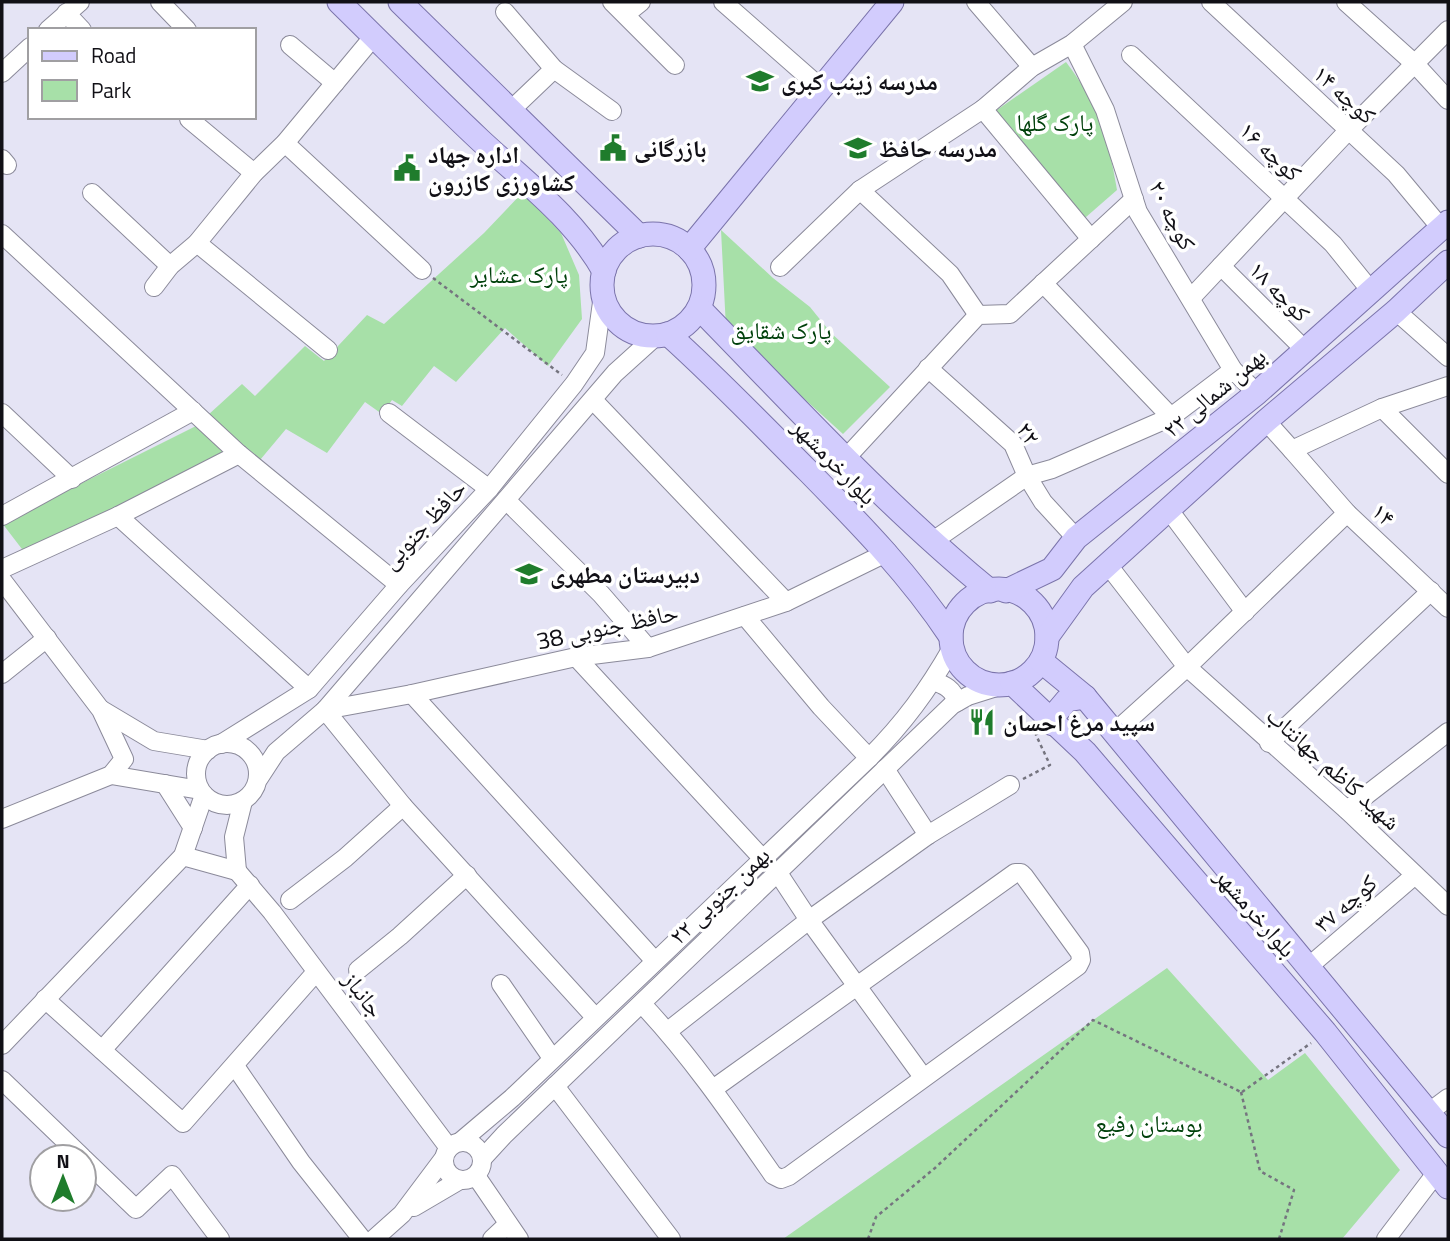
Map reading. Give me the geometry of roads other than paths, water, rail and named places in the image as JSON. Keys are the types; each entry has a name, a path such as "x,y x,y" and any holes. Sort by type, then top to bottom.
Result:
{"main road":[{"path":"339,2 480,140 544,197 590,246 604,271"},
{"path":"689,249 822,89 885,4"},
{"path":"411,5 510,111 639,236"},
{"path":"590,246 613,236 618,229 617,215"},
{"name":"۲۲ بهمن شمالی","path":"998,591 1052,569 1076,538 1257,393 1445,225"},
{"path":"653,234 667,236 689,249 703,277 704,287 699,307 686,324 662,335 644,335 622,325 607,307 603,295 604,271 617,249 639,236 653,234"},
{"path":"1047,637 1041,613 1033,604 1023,596 998,591 975,596 965,603 958,613 952,642 956,659 969,674 985,683 1007,684 1023,678 1041,661 1047,637 1083,587 1266,421 1396,311 1448,262"},
{"name":"بلوارخرمشهر","path":"699,307 846,458 933,541 960,566 998,591"},
{"name":"بلوارخرمشهر","path":"662,335 714,376 888,552 929,602 952,642"},
{"path":"714,376 713,361 720,352 730,349 741,351"},
{"path":"929,602 944,602 958,595 964,584 960,566"},
{"path":"1052,569 1063,590 1083,587"},
{"name":"بلوارخرمشهر","path":"1041,661 1086,698 1448,1136"},
{"name":"بلوارخرمشهر","path":"1007,684 1085,752 1325,1032 1443,1180"},
{"path":"1049,720 1067,700 1086,698"}],"street":[{"path":"50,28 80,2"},
{"path":"160,2 185,28"},
{"path":"612,2 675,65"},
{"path":"626,14 641,2"},
{"path":"723,2 822,89"},
{"path":"976,2 1032,68"},
{"path":"780,267 860,190 983,109 1032,68 1072,44 1123,2"},
{"name":"کوچه ۱۴","path":"1211,2 1396,174 1445,225"},
{"path":"1346,2 1416,64 1448,100"},
{"path":"505,12 554,69 612,111"},
{"path":"66,13 80,28"},
{"path":"1191,298 1349,130 1448,30"},
{"path":"154,287 170,266 197,243 254,173 285,143 374,36"},
{"name":"کوچه ۲۰","path":"1072,44 1105,110 1138,212 1233,370 1257,393"},
{"path":"290,45 335,83"},
{"path":"3,70 28,49"},
{"name":"کوچه ۱۶","path":"1132,55 1333,244 1371,291"},
{"path":"510,111 554,69"},
{"path":"983,109 1091,239"},
{"path":"189,119 254,173"},
{"path":"285,143 422,270"},
{"path":"860,190 950,275 978,315"},
{"path":"92,193 170,266"},
{"path":"846,458 978,315 1010,314 1134,199"},
{"path":"2,234 239,454 399,585"},
{"path":"197,243 328,350"},
{"name":"کوچه ۱۸","path":"1221,266 1304,350"},
{"path":"1043,283 1171,417"},
{"name":"حافظ جنوبی","path":"214,747 309,690 399,585 489,489 596,353 603,295"},
{"path":"1396,311 1448,357"},
{"name":"حافظ جنوبی","path":"259,778 276,751 325,709 615,373 662,335"},
{"path":"596,353 616,360 615,373"},
{"name":"۲۲","path":"928,368 1013,444 1027,476 1043,502 1076,538"},
{"path":"933,541 1027,476 1052,470 1171,417 1233,370"},
{"path":"1292,450 1382,408 1448,386"},
{"path":"593,400 786,602"},
{"path":"1382,408 1448,474"},
{"path":"2,516 193,411"},
{"path":"2,413 72,479"},
{"path":"389,413 489,489"},
{"name":"۱۴","path":"1266,421 1347,513 1448,608"},
{"path":"2,569 118,516 239,454"},
{"path":"506,500 601,594 648,648"},
{"path":"1169,510 1244,612"},
{"path":"1115,732 1187,667 1347,513"},
{"path":"118,516 309,690"},
{"name":"حافظ جنوبی 38","path":"325,709 412,694 576,657 648,648 786,602 888,552"},
{"name":"شهید کاظم جهانتاب","path":"1108,565 1187,667 1347,810 1448,905"},
{"path":"2,580 101,710 124,759"},
{"path":"1269,743 1431,592"},
{"path":"745,616 821,707 869,758"},
{"path":"2,674 47,638"},
{"name":"۲۲ بهمن جنوبی","path":"402,1214 451,1149 512,1098 902,725 933,681 952,642"},
{"path":"576,657 762,858"},
{"path":"933,681 950,689 957,702"},
{"name":"۲۲ بهمن جنوبی","path":"374,1239 402,1214 473,1172 555,1086 957,702 1007,684"},
{"path":"412,694 655,961"},
{"path":"325,709 403,806 595,1017"},
{"path":"101,710 154,741 214,747 236,744 248,751 257,763 259,778 254,791 243,801 227,806 216,804 202,792 197,782 198,765 214,747"},
{"path":"1347,810 1448,732"},
{"path":"2,819 111,775 124,759 154,741"},
{"path":"885,769 928,835"},
{"path":"111,775 202,792"},
{"path":"165,784 193,828"},
{"path":"668,1031 809,920 928,835 1010,785"},
{"path":"2,1045 183,856 202,792"},
{"path":"183,856 237,871 234,837 243,801"},
{"path":"290,900 345,858 403,806"},
{"name":"جانباز","path":"237,871 451,1149"},
{"path":"778,873 923,1077"},
{"path":"642,1004 668,1031 713,1089 773,1174 781,1178 789,1176 1078,966 1080,953 1024,876 1015,873 713,1089"},
{"path":"358,970 467,875"},
{"name":"کوچه ۳۷","path":"1307,968 1415,876"},
{"path":"102,1050 250,885"},
{"path":"45,999 183,1123 316,972"},
{"path":"501,984 551,1058"},
{"path":"235,1066 301,1163 362,1239"},
{"path":"2,1080 67,1143"},
{"path":"555,1086 671,1239"},
{"path":"1429,1113 1448,1098"},
{"path":"473,1172 446,1170 451,1149 473,1144 478,1148 473,1172 519,1239"},
{"path":"98,1172 136,1209 172,1175 220,1239"},
{"path":"1386,1239 1443,1180"},
{"path":"492,1239 508,1224"}],"place":[{"name":"مدرسه زینب کبری","path":"760,81"},
{"name":"بازرگانی","path":"613,148"},
{"name":"مدرسه حافظ","path":"858,148"},
{"name":"اداره جهاد کشاورزی کازرون","path":"407,168"},
{"name":"دبیرستان مطهری","path":"529,574"},
{"name":"سپید مرغ احسان","path":"982,722"}],"park label":[{"name":"پارک گلها","path":"1055,122"},
{"name":"پارک عشایر","path":"519,274"},
{"name":"پارک شقایق","path":"781,330"},
{"name":"بوستان رفیع","path":"1149,1123"}]}
